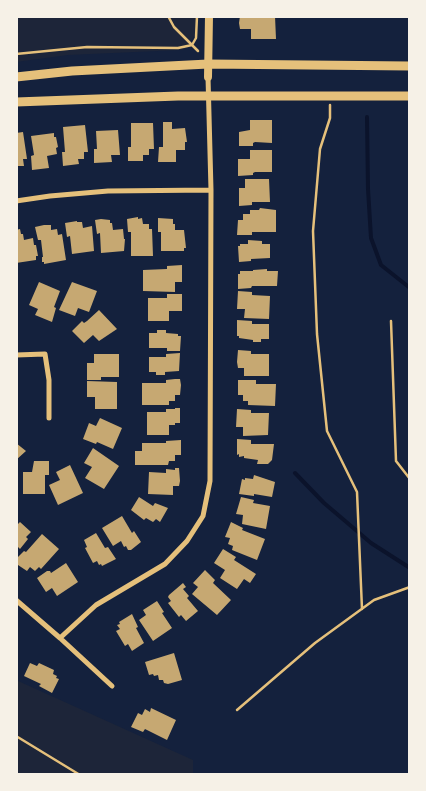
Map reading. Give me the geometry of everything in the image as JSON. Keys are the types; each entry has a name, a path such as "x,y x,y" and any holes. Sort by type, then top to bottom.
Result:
{"main road":[{"path":"16,77 72,71 208,64 410,66"},
{"path":"16,102 178,96 410,96"}],"street":[{"path":"60,638 96,605 165,564 188,541 203,516 210,481 212,190 208,77 209,16"},
{"path":"16,201 108,191 212,190"},
{"path":"16,355 45,354 50,380 49,418"},
{"path":"16,600 112,686"}],"path":[{"path":"168,16 174,28 192,44"},
{"path":"16,54 87,47 178,48 192,44 196,38 197,16"},
{"path":"331,96 330,118 320,149 312,231 317,334 327,431 357,492 362,609"},
{"path":"392,321 396,461 410,479"},
{"path":"237,710 315,643 374,600 410,587"},
{"path":"16,736 80,775"}],"shaded area":[{"path":"16,16 195,16 195,35 185,49 180,50 68,55 16,62"},
{"path":"16,680 193,760 193,775 16,775"}],"building":[{"path":"240,16 275,16 276,39 251,39 251,29 240,29"},
{"path":"250,120 272,120 272,143 255,142 253,146 239,146 239,132 250,130"},
{"path":"163,122 172,122 172,129 185,128 187,142 185,142 185,150 176,150 176,162 158,162 159,147 163,147"},
{"path":"131,123 153,123 154,149 149,149 149,155 143,155 143,161 128,161 128,147 131,147"},
{"path":"85,125 88,152 84,152 84,159 78,159 79,164 63,166 62,152 65,152 63,127"},
{"path":"118,130 120,155 111,155 112,162 94,163 94,149 97,149 96,131"},
{"path":"23,132 27,159 23,159 24,166 18,166 18,171 16,171 16,133"},
{"path":"54,133 58,147 56,148 57,154 47,156 49,168 32,170 31,156 34,155 31,136"},
{"path":"250,150 272,150 272,172 255,172 253,175 238,176 238,159 250,159"},
{"path":"245,179 269,179 270,202 252,202 252,205 239,206 239,188 245,188"},
{"path":"260,208 276,210 276,232 252,232 252,235 237,235 238,220 243,220 243,214 250,214 250,210 259,210"},
{"path":"138,217 138,219 142,218 143,224 149,224 149,229 152,229 153,256 131,256 131,232 128,232 127,219"},
{"path":"158,218 173,219 175,230 184,230 186,248 184,248 184,251 161,251 161,232 158,232"},
{"path":"95,220 110,220 113,230 123,229 125,239 124,251 101,253 100,233 97,234"},
{"path":"82,222 83,228 92,226 94,251 72,254 70,236 67,237 65,223"},
{"path":"51,225 51,230 57,229 58,235 62,234 66,260 44,264 42,262 41,240 38,240 35,227"},
{"path":"20,229 24,240 33,238 38,256 36,256 36,260 16,263 16,230"},
{"path":"248,240 262,241 262,244 270,244 270,258 239,262 238,246 240,244 248,244"},
{"path":"182,265 182,282 175,282 175,292 143,291 143,270 167,269 167,266"},
{"path":"267,269 267,271 278,271 277,286 252,286 251,288 238,289 238,274 240,274 240,271"},
{"path":"39,282 60,291 54,307 56,308 52,322 35,315 38,309 29,305"},
{"path":"72,282 97,291 89,312 78,308 75,316 59,310"},
{"path":"238,291 252,292 252,295 270,296 269,319 244,318 245,309 237,309"},
{"path":"167,294 182,294 182,311 169,311 169,321 148,321 148,298 167,298"},
{"path":"99,310 117,329 99,341 93,335 84,343 72,331 82,321 84,323"},
{"path":"237,320 252,321 252,324 269,324 269,339 253,342 253,340 239,338 237,336"},
{"path":"157,330 166,330 166,333 181,336 180,351 167,351 167,348 149,348 149,333 157,333"},
{"path":"238,350 251,351 251,354 269,354 269,376 244,376 244,368 238,368"},
{"path":"180,353 179,371 165,372 165,375 156,375 156,372 149,372 149,357 166,357 166,354"},
{"path":"94,354 119,354 119,377 101,377 101,380 87,380 87,363 94,363"},
{"path":"180,379 180,395 175,395 175,401 169,401 169,405 142,405 142,383 166,383 166,380"},
{"path":"238,380 256,380 256,384 276,384 275,406 248,405 248,401 243,401 243,395 238,395"},
{"path":"87,381 117,382 117,409 95,409 95,397 87,397"},
{"path":"180,408 180,423 169,425 169,435 147,435 147,412 166,412 166,409"},
{"path":"237,409 251,410 251,413 269,413 268,435 243,436 243,427 236,427"},
{"path":"100,418 122,428 113,449 97,442 96,444 83,439 89,423 96,426"},
{"path":"237,439 251,440 251,444 274,444 272,460 268,464 257,464 258,460 244,458 244,456 239,457 239,454 237,455"},
{"path":"181,440 181,455 175,455 175,461 169,461 168,465 135,465 135,451 142,451 142,443 166,443 166,441"},
{"path":"16,443 26,451 16,460"},
{"path":"93,448 119,466 104,489 85,478 92,467 84,463"},
{"path":"34,461 49,461 49,475 45,475 45,494 23,494 23,472 32,472"},
{"path":"70,465 83,493 58,505 49,485 60,480 56,472"},
{"path":"175,468 179,468 180,481 179,486 173,486 173,495 148,494 149,472 166,473 166,469 175,470"},
{"path":"254,475 275,482 272,497 239,494 242,479 253,479"},
{"path":"139,497 153,506 155,503 168,508 160,522 156,519 153,522 146,518 144,520 131,510"},
{"path":"241,497 254,500 253,503 270,506 266,529 242,524 243,515 236,514"},
{"path":"122,516 132,533 134,531 141,542 131,550 128,550 126,546 124,547 121,541 113,546 102,528"},
{"path":"20,522 31,532 20,549 18,547 16,549 16,526"},
{"path":"231,522 243,528 242,530 265,539 257,560 232,550 233,546 228,544 230,538 225,537"},
{"path":"96,533 105,548 108,547 116,559 102,566 97,561 93,563 85,548 87,547 84,540"},
{"path":"42,534 59,549 41,569 39,567 35,571 30,567 27,571 18,565 16,559 24,551 26,552"},
{"path":"223,549 236,557 234,560 256,574 250,583 244,579 237,589 220,578 225,570 214,563"},
{"path":"66,563 78,582 57,596 52,588 46,592 37,578 47,571 51,573"},
{"path":"205,570 215,580 213,583 231,600 217,615 192,594 198,587 193,583"},
{"path":"183,583 186,587 183,589 189,596 187,598 198,611 186,621 181,615 179,617 168,603 171,601 168,597 169,595"},
{"path":"157,601 172,628 153,641 139,620 146,615 143,610"},
{"path":"132,614 138,627 136,628 144,643 132,651 128,644 125,646 116,631 120,629 117,625 120,624 119,622"},
{"path":"174,653 182,680 168,684 164,683 163,680 159,680 158,675 149,675 145,662"},
{"path":"30,663 37,666 39,663 54,670 53,674 59,679 52,693 39,686 41,684 24,676"},
{"path":"151,708 176,720 167,740 145,729 143,732 131,727 138,713 142,715 145,709 150,712"}],"waterway":[{"path":"367,117 371,238 381,265 410,288"},
{"path":"295,473 324,503 371,543 410,568"}]}
